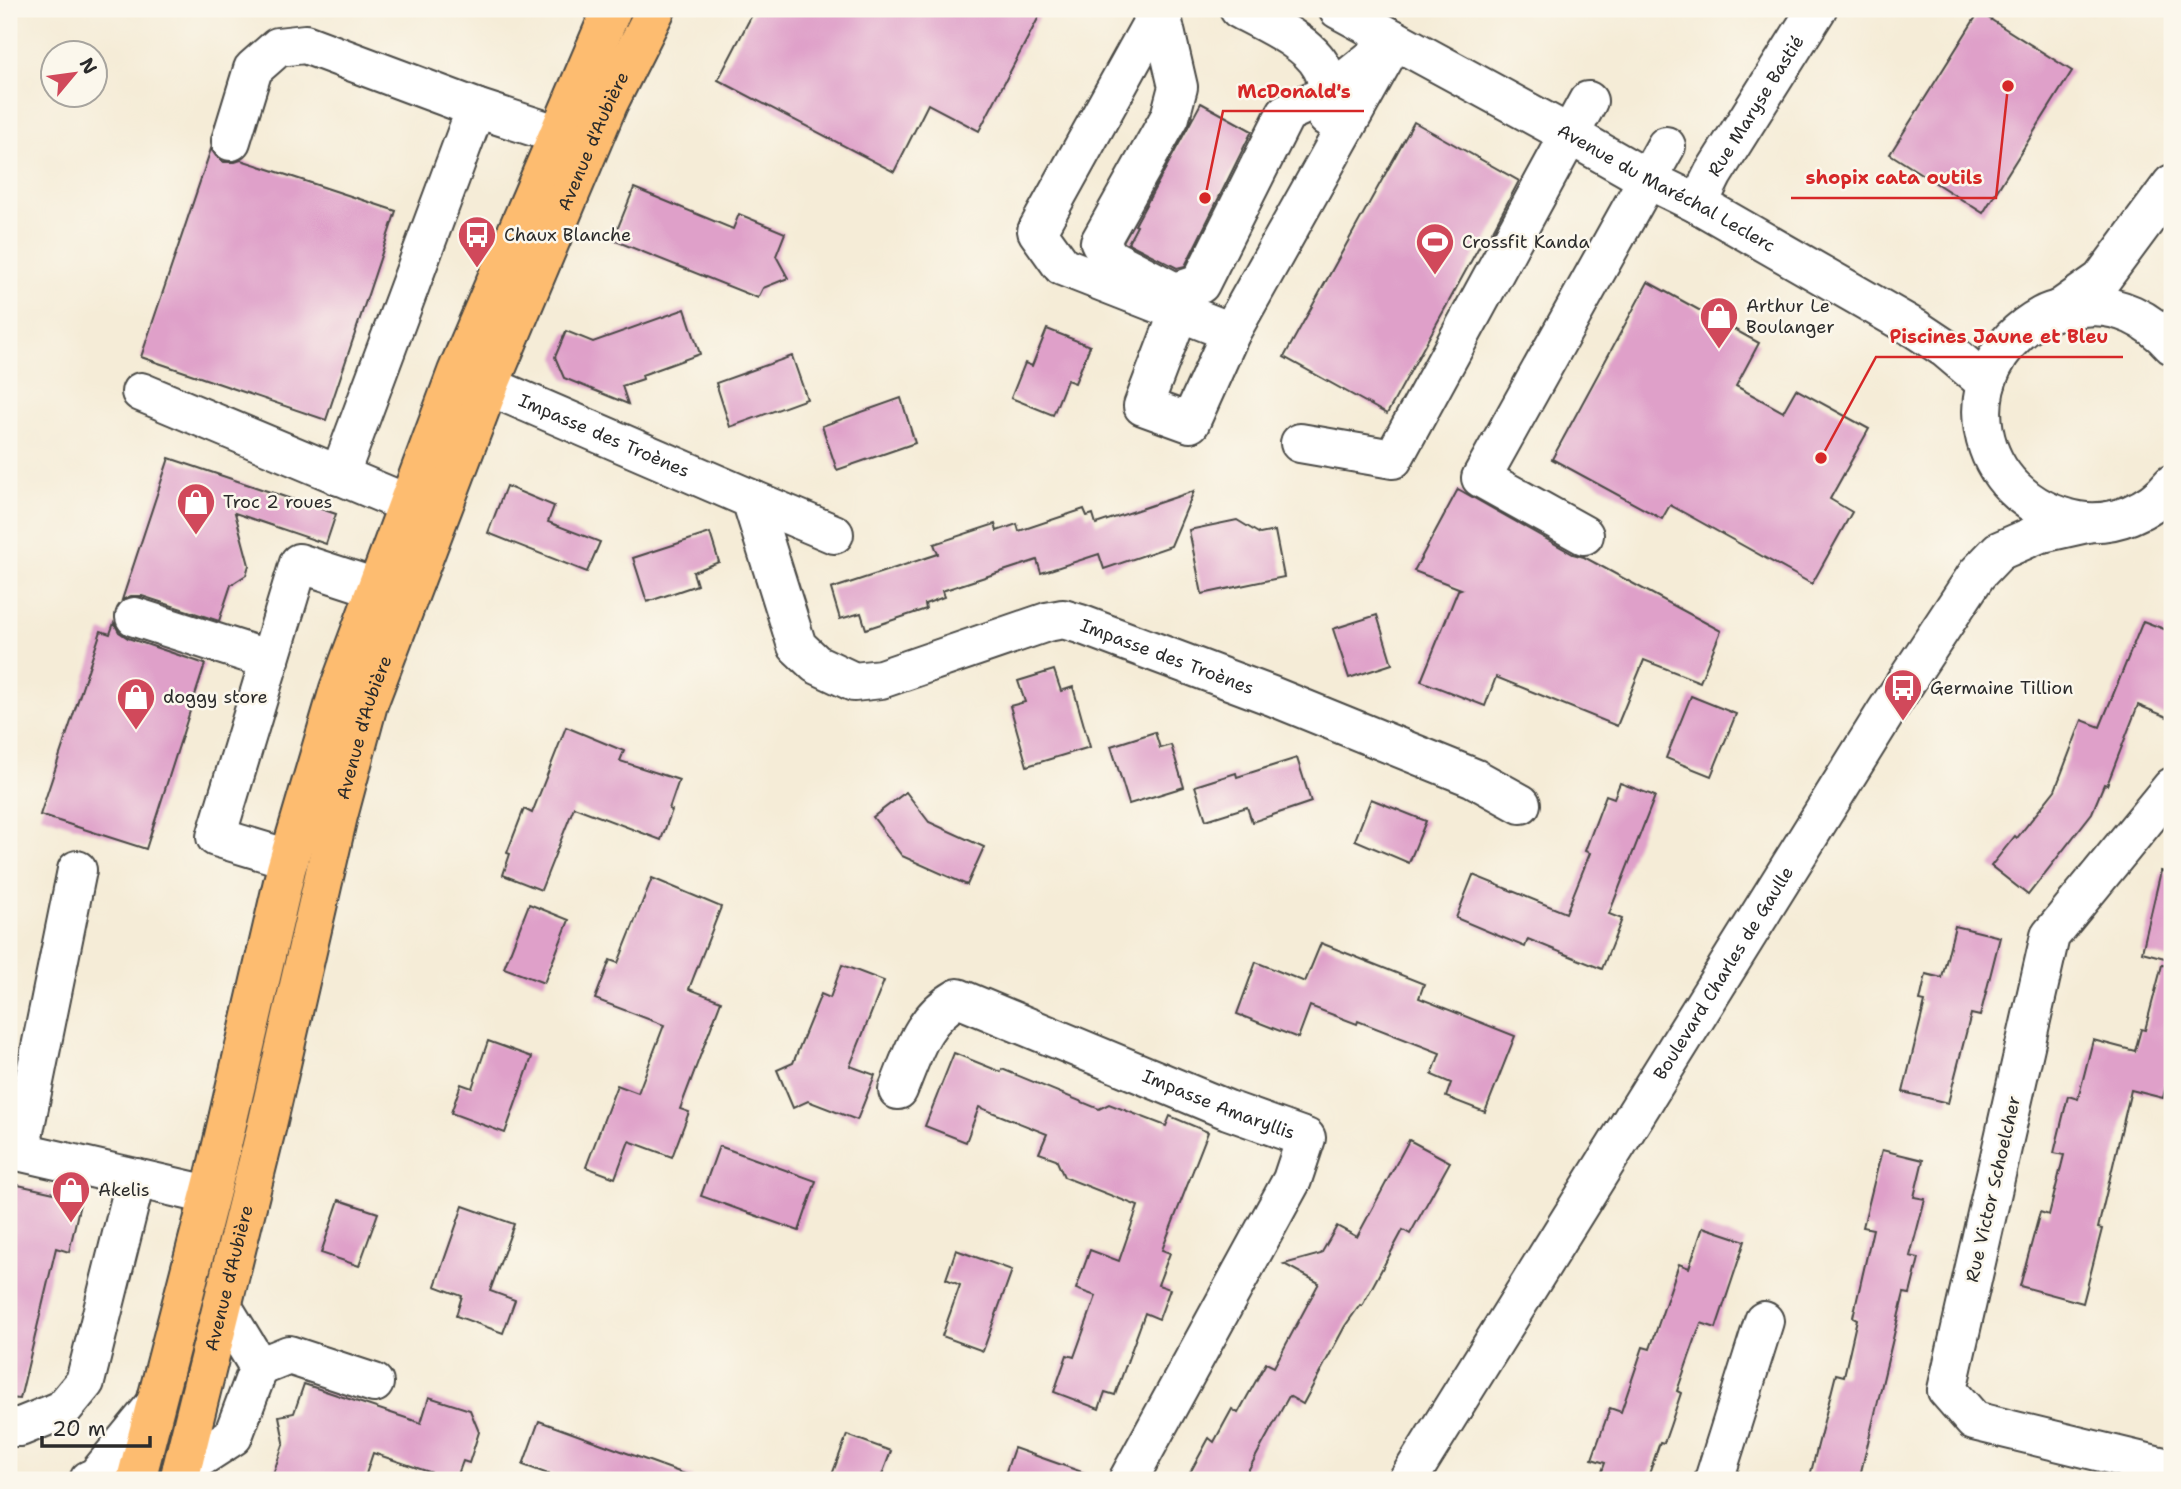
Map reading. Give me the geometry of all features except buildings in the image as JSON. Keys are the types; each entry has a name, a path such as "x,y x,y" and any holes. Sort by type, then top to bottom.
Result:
{"main road":[{"name":"Avenue d'Aubière","path":"181,1475 338,816 424,509 473,379 574,141 612,9"},
{"name":"Avenue d'Aubière","path":"574,141 608,104 656,9"},
{"name":"Avenue d'Aubière","path":"136,1480 209,1195 289,859 339,689 376,588 424,509"}],"street":[{"path":"1160,9 1178,87 1170,117 1100,242 1110,258 1175,292 1200,284 1286,113 1328,94 1395,40"},
{"path":"1160,9 1037,231 1062,266 1231,332"},
{"path":"1239,9 1302,44 1322,68 1328,94 1325,164"},
{"name":"Avenue du Maréchal Leclerc","path":"1338,9 1649,180 1698,204 1916,329 1946,349 1986,383"},
{"name":"Rue Maryse Bastié","path":"1698,204 1713,174 1817,9"},
{"path":"1179,312 1143,406 1190,423 1231,332 1395,40"},
{"path":"231,141 253,69 278,47 305,44 476,108 574,141"},
{"path":"1300,443 1393,459 1588,101"},
{"path":"339,476 476,108"},
{"path":"1584,535 1481,478 1666,146"},
{"path":"2059,310 2101,280 2172,184"},
{"path":"2087,523 2055,517 2026,501 2003,477 1987,448 1982,413 1986,383 1998,356 2018,333 2043,316 2059,310 2094,305 2129,312 2159,330 2172,345"},
{"name":"Impasse des Troènes","path":"473,379 834,534"},
{"path":"141,392 424,509"},
{"name":"Boulevard Charles de Gaulle","path":"1408,1480 1886,712 1977,573 1999,551 2038,534 2112,520 2139,511 2169,493"},
{"name":"Impasse des Troènes","path":"751,499 797,646 816,664 854,682 881,679 1047,622 1063,620 1272,696 1474,778 1521,804"},
{"path":"289,859 216,837 299,563 376,588"},
{"path":"135,617 270,660"},
{"name":"Rue Victor Schoelcher","path":"2172,787 2050,936 1947,1390 1974,1421 2172,1469"},
{"path":"77,870 14,1150 209,1195"},
{"name":"Impasse Amaryllis","path":"898,1090 925,1026 943,1006 958,998 1228,1110 1306,1138 1292,1180 1128,1480"},
{"path":"9,1427 20,1427 62,1409 85,1382 136,1178"},
{"path":"222,1306 259,1367"},
{"path":"1714,1480 1764,1321"},
{"path":"181,1475 233,1436 259,1367 289,1355 374,1383"},
{"path":"89,1480 96,1476 154,1406"}],"place":[{"name":"shopix cata outils","path":"2008,86"},
{"name":"McDonald's","path":"1205,198"},
{"name":"Chaux Blanche","path":"477,269"},
{"name":"Crossfit Kanda","path":"1435,276"},
{"name":"Arthur Le Boulanger","path":"1719,350"},
{"name":"Piscines Jaune et Bleu","path":"1821,458"},
{"name":"Troc 2 roues","path":"196,536"},
{"name":"Germaine Tillion","path":"1903,722"},
{"name":"doggy store","path":"136,731"},
{"name":"Akelis","path":"71,1224"}]}
